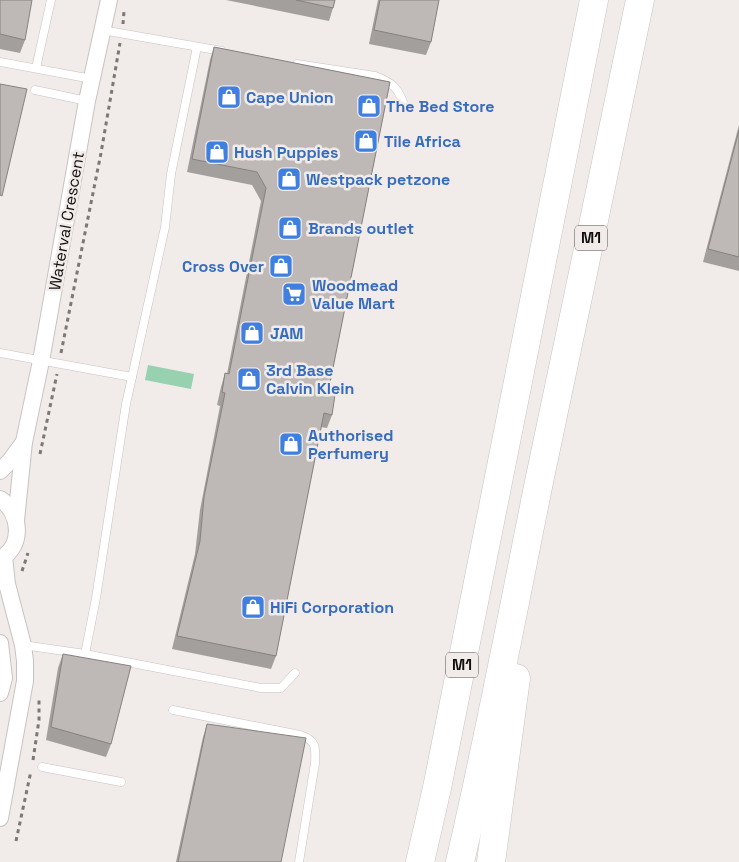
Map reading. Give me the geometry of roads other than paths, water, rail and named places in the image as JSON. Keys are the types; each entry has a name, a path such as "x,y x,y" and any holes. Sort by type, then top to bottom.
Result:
{"highway":[{"name":"M1","path":"420,862 439,779 594,0"},
{"name":"M1","path":"460,862 640,0"},
{"path":"491,862 521,644 541,475"}],"street":[{"name":"Waterval Crescent","path":"2,558 12,548 17,536 16,520 24,442 41,361 92,79 109,0"},
{"name":"Waterval Crescent","path":"0,471 24,442"},
{"path":"0,498 14,512 16,520"},
{"path":"0,818 2,793 25,681 23,645 2,558"},
{"path":"0,643 4,678 0,693"}],"lane":[{"path":"36,68 51,0"},
{"path":"102,30 234,53"},
{"path":"85,654 126,404 165,227 171,174 197,47"},
{"path":"0,62 92,79"},
{"path":"290,62 375,76 383,79 399,91 405,108"},
{"path":"35,90 88,101"},
{"path":"0,353 132,377"},
{"path":"23,645 85,654 261,688 280,688 295,673"},
{"path":"173,710 300,734 313,742 316,749 315,763 299,862"},
{"path":"42,766 121,782"}],"place":[{"name":"Cape Union","path":"229,97"},
{"name":"The Bed Store","path":"369,106"},
{"name":"Tile Africa","path":"366,141"},
{"name":"Hush Puppies","path":"217,152"},
{"name":"Westpack petzone","path":"289,179"},
{"name":"Brands outlet","path":"290,228"},
{"name":"Cross Over","path":"281,266"},
{"name":"Woodmead Value Mart","path":"294,294"},
{"name":"JAM","path":"252,333"},
{"name":"3rd Base Calvin Klein","path":"249,379"},
{"name":"Authorised Perfumery","path":"291,444"},
{"name":"HiFi Corporation","path":"253,607"}]}
